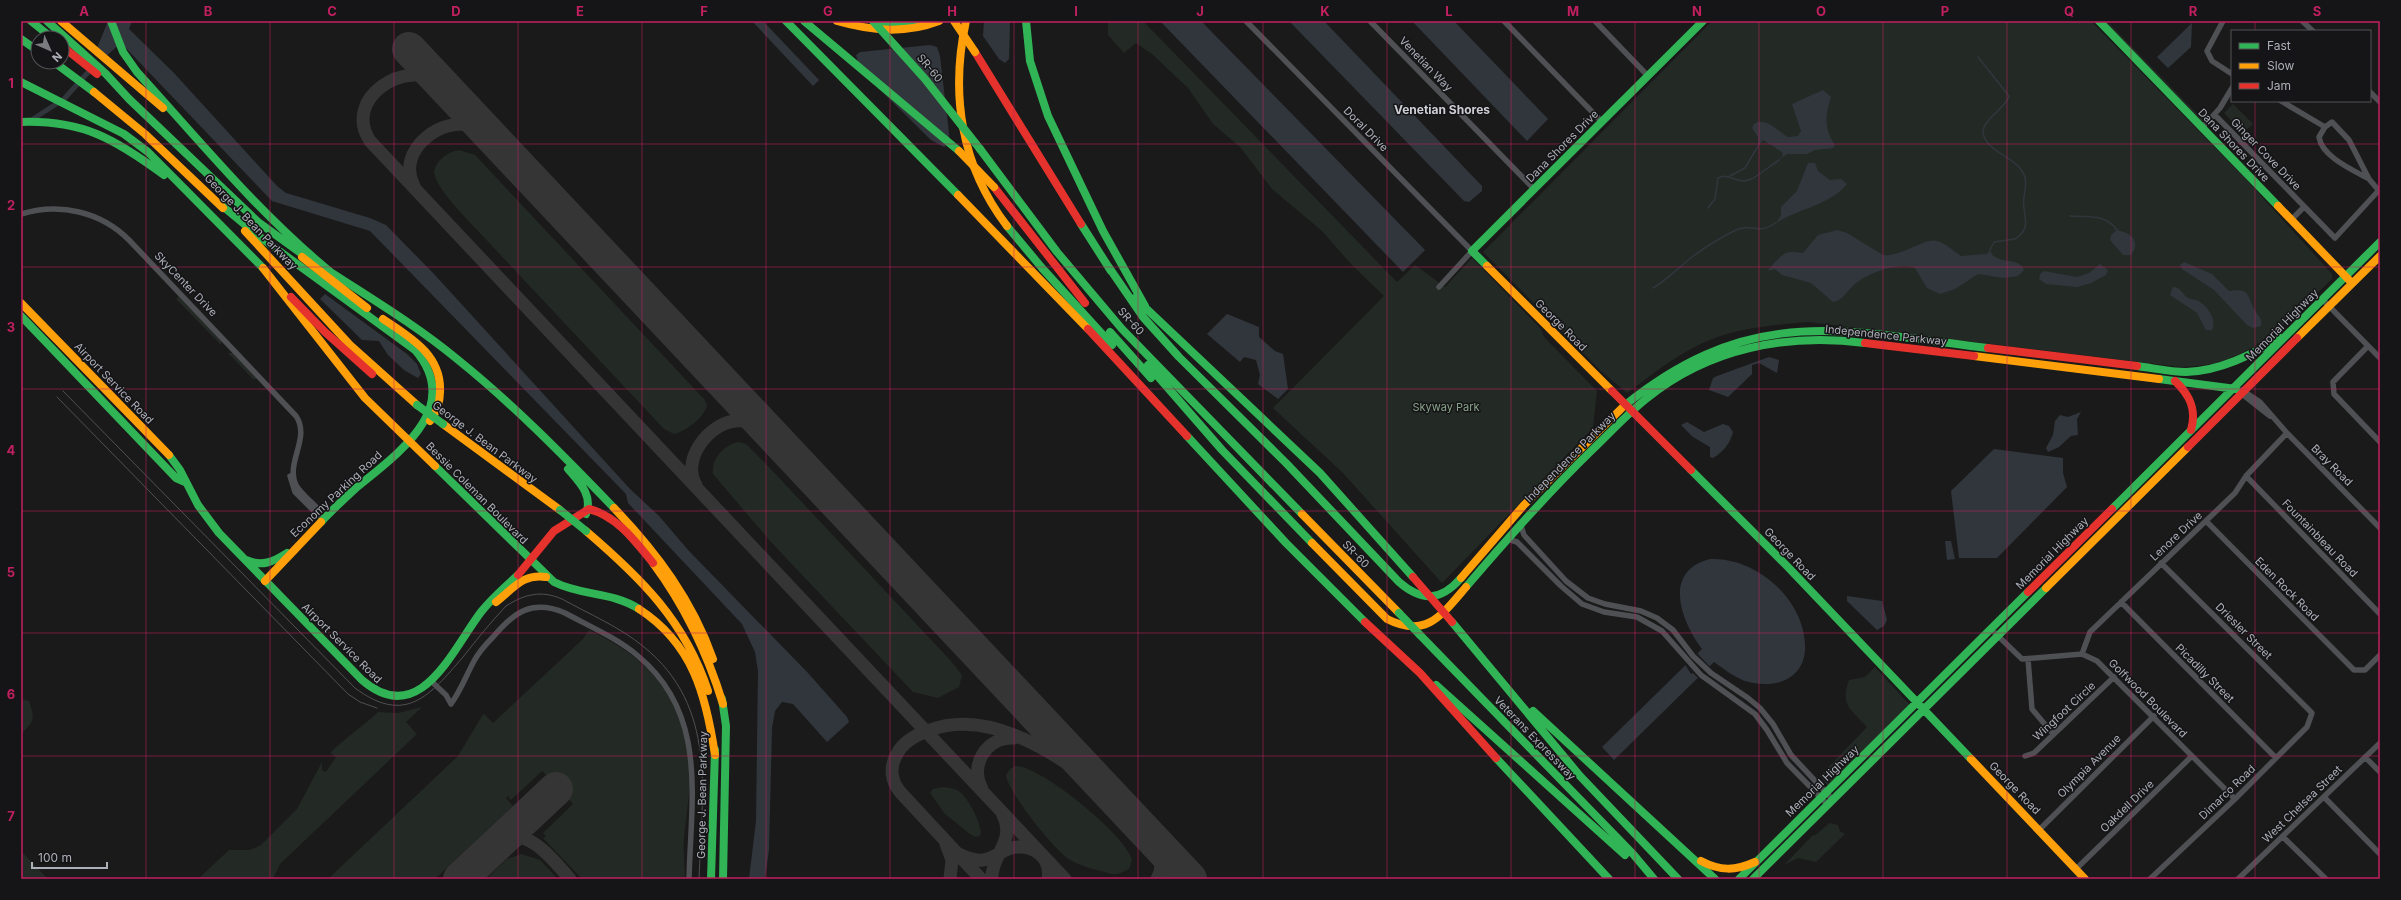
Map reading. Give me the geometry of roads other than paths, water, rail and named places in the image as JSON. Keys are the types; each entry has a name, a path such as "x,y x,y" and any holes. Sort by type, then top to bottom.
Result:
{"main road":[{"path":"31,21 42,30"},
{"path":"48,21 104,76"},
{"path":"61,21 197,138"},
{"path":"111,21 123,52 138,72 197,138 290,237 333,274"},
{"path":"786,21 1052,290 1148,392 1286,543 1346,604 1420,673 1473,716 1653,879"},
{"path":"804,21 959,151 994,187 1104,325 1208,439 1222,450"},
{"path":"837,21 872,30 901,31 939,21"},
{"path":"874,21 896,23 918,21"},
{"name":"SR-60","path":"874,21 925,79 980,149 1057,252 1122,329 1398,613"},
{"name":"SR-60","path":"954,21 976,52 1108,266 1146,308 1320,473 1452,622"},
{"path":"966,21 958,65 958,97 965,141 978,179 995,210 1011,232 1099,329 1148,392"},
{"path":"1026,21 1026,41 1029,64 1036,90 1103,231 1140,292 1146,308"},
{"name":"Dana Shores Drive","path":"1472,251 1703,21"},
{"name":"Dana Shores Drive","path":"2099,21 2353,285"},
{"path":"21,39 30,45"},
{"path":"70,52 104,76"},
{"name":"George J. Bean Parkway","path":"66,70 151,138 220,204 350,345 417,405 560,510 611,552 658,598 684,634 702,672 707,690 714,732 715,755 711,879"},
{"name":"George J. Bean Parkway","path":"104,76 242,208 275,236 440,346 486,384 524,419 622,517 675,579 691,605 708,642 723,704 726,726 723,879"},
{"path":"21,82 88,114 124,134 148,152 351,356 417,405"},
{"path":"21,122 44,120 71,124 92,130 113,141 168,178 207,210"},
{"path":"220,204 266,241 398,336 423,358 432,379 432,399 425,420 408,442"},
{"path":"275,236 324,276 417,342 430,355 438,369 441,386 438,405 432,420 421,432 408,442"},
{"name":"Memorial Highway","path":"1753,879 2178,458 2241,390 2248,374 2346,278 2380,242"},
{"name":"George Road","path":"1472,251 1786,565 1925,709 2085,879"},
{"path":"2372,251 2380,257"},
{"name":"Memorial Highway","path":"1739,879 2190,432 2241,390 2353,285 2380,257"},
{"name":"Independence Parkway","path":"1108,266 1143,317 1179,357 1286,463 1392,576 1409,591 1420,596 1437,596 1452,588 1524,505 1625,405 1658,378 1704,353 1748,337 1792,330 1841,330 2184,372 2210,369 2239,361 2293,330"},
{"name":"Bessie Coleman Boulevard","path":"263,268 362,394 408,442 420,451 530,562 561,588 607,596 634,605 650,614 674,637 695,671 702,691 712,729 715,755"},
{"name":"Airport Service Road","path":"21,303 172,458 183,472 185,482 207,518 241,557 362,680 378,693 390,697 404,696 413,693 431,681 450,658 480,613 564,527 583,517 588,509"},
{"name":"Airport Service Road","path":"21,316 176,478 185,482"},
{"path":"1122,329 1157,376 1222,450"},
{"name":"Independence Parkway","path":"1222,450 1378,612 1392,623 1414,628 1431,624 1466,586 1520,522 1632,412 1667,384 1707,361 1755,345 1797,339 1849,340 2241,390"},
{"path":"2174,381 2184,390 2191,401 2193,418 2190,432"},
{"path":"524,419 582,485 589,501 588,509 606,515 615,521 647,556 673,590 702,644 723,704"},
{"name":"Economy Parking Road","path":"264,581 321,518 408,442"},
{"path":"2171,451 2178,458"},
{"path":"2120,502 2127,509"},
{"path":"241,557 258,565 266,565 298,544"},
{"path":"2063,558 2070,565"},
{"path":"480,613 530,574 547,577"},
{"name":"Veterans Expressway","path":"1398,613 1633,854 1653,879"},
{"name":"Veterans Expressway","path":"1452,622 1580,776 1678,879"},
{"path":"1420,673 1460,720 1609,879"},
{"path":"1518,700 1565,738 1715,879"},
{"path":"1691,856 1713,868 1725,871 1738,870 1755,862"}],"street":[{"name":"Doral Drive","path":"1246,21 1472,251"},
{"name":"Venetian Way","path":"1370,21 1534,189"},
{"path":"1504,21 1602,122"},
{"path":"1595,21 1648,76"},
{"path":"2223,21 2207,51 2212,62 2231,73"},
{"path":"2302,21 2312,30"},
{"path":"2202,128 2214,115 2231,90"},
{"path":"2371,93 2380,102"},
{"name":"Ginger Cove Drive","path":"2284,102 2325,127"},
{"name":"Ginger Cove Drive","path":"2214,115 2334,238 2380,190 2369,179 2338,160 2322,145 2319,136 2325,127 2332,122 2349,140 2369,179"},
{"path":"2291,220 2304,207"},
{"name":"SkyCenter Drive","path":"21,214 49,209 75,211 94,217 118,229 296,416 301,432 290,474 291,482 297,495 321,518"},
{"name":"Dana Shores Drive","path":"1438,287 1472,251"},
{"path":"2323,300 2380,358"},
{"path":"2368,346 2333,382 2334,394 2380,442"},
{"name":"Bray Road","path":"2241,390 2271,416 2380,528"},
{"name":"Lenore Drive","path":"2082,654 2090,632 2235,493 2246,476 2287,434"},
{"name":"Fountainbleau Road","path":"2246,476 2380,614"},
{"name":"Eden Rock Road","path":"2206,521 2354,670 2365,670 2380,656"},
{"path":"1520,522 1524,535 1581,593 1595,601 1641,611 1657,618 1678,634 1690,652 1711,673 1760,708 1773,724 1791,755 1830,803"},
{"path":"1506,540 1517,542 1561,586 1582,604 1600,611 1631,616 1647,622 1667,635 1684,657 1706,679 1738,700 1754,714 1770,734 1787,763 1823,795"},
{"name":"Driesler Street","path":"2161,563 2312,713"},
{"name":"Picadilly Street","path":"2121,602 2276,758"},
{"path":"431,681 446,695 451,704 461,690 474,660 505,622 522,611 535,608 552,608 565,613 637,655 653,669 676,701 689,740 692,762 689,879"},
{"path":"1991,629 2018,657 2028,660 2082,654"},
{"name":"Golfwood Boulevard","path":"2082,654 2094,659 2114,677 2235,800"},
{"path":"2028,660 2032,709 2054,734"},
{"name":"Wingfoot Circle","path":"2025,756 2034,753 2114,677"},
{"name":"Dimarco Road","path":"2150,879 2235,800 2307,727 2312,713"},
{"name":"Olympia Avenue","path":"2039,830 2154,716"},
{"name":"West Chelsea Street","path":"2242,878 2282,837 2380,743"},
{"name":"Oakdell Drive","path":"2076,869 2192,756"},
{"path":"2365,757 2380,772"},
{"path":"2324,797 2380,854"},
{"path":"2282,837 2326,879"}],"waterway":[{"path":"1978,57 2009,96 2004,105 1983,128 1985,139 1995,149 2013,161 2024,174 2026,180 2024,203 2026,220 2024,230 2015,239 1994,242 1990,250"},
{"path":"33,119 64,99 91,69"},
{"path":"1730,176 1745,168 1758,146"},
{"path":"1708,208 1715,199 1718,178 1725,176 1740,181 1752,179 1779,160"},
{"path":"2070,216 2096,217 2108,221 2117,230"},
{"path":"1653,288 1712,243 1734,231 1746,228 1759,229 1769,227 1775,223"}],"tram line":[{"path":"63,391 355,688 373,699 389,705 403,705 416,701 428,694 451,671 489,624 506,606 527,596 540,594 562,599 615,627 635,640 668,671 684,697 695,724 700,754 702,784 699,879"},
{"path":"57,397 348,694 360,702 377,708"}],"district":[{"name":"Venetian Shores","path":"1442,109"}],"park label":[{"name":"Skyway Park","path":"1446,407"}]}
